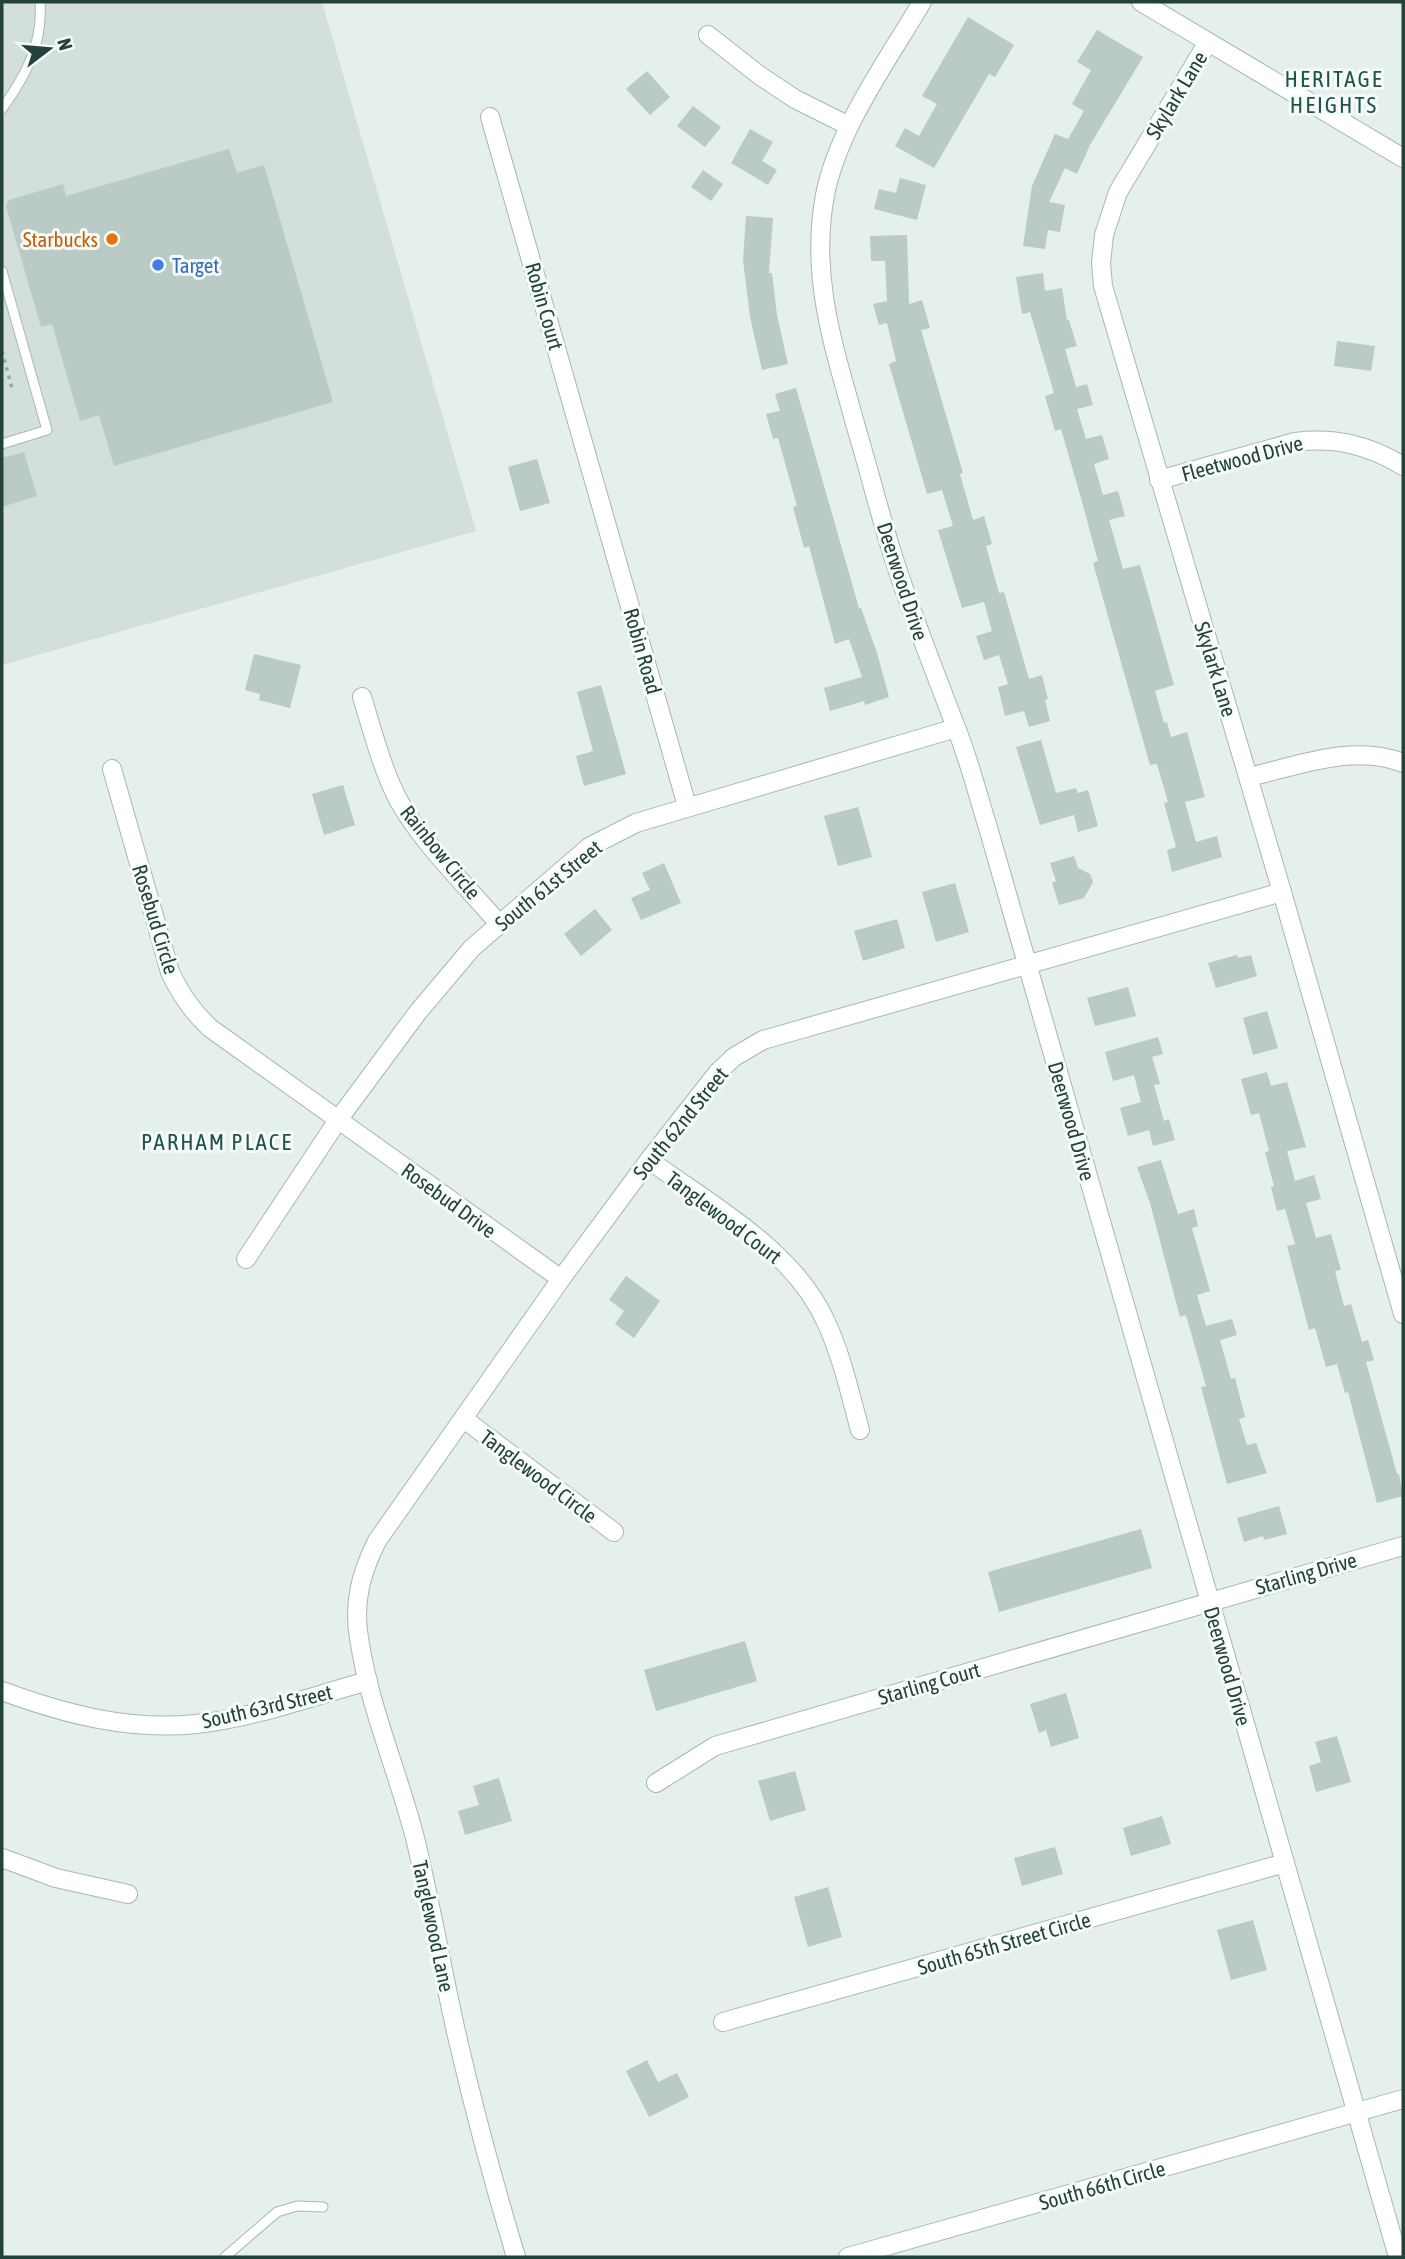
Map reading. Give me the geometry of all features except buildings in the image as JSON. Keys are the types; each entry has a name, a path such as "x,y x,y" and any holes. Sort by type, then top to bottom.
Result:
{"street":[{"name":"Deerwood Drive","path":"922,2 849,126 825,193 819,249 822,294 830,332 893,557 926,652 957,728 1027,965 1398,2257"},
{"path":"1141,2 1403,158"},
{"path":"708,35 795,99 849,126"},
{"name":"Skylark Lane","path":"1208,41 1118,192 1104,235 1101,263 1106,303 1396,1264 1403,1314"},
{"name":"Robin Court","path":"490,117 599,496"},
{"name":"Fleetwood Drive","path":"1159,480 1295,442 1318,439 1340,440 1363,446 1403,466"},
{"name":"Robin Road","path":"599,496 687,806"},
{"name":"Rainbow Circle","path":"362,696 386,772 400,803 420,831 499,923"},
{"name":"South 61st Street","path":"246,1259 338,1120 418,1012 472,948 589,847 636,823 687,806 957,728"},
{"path":"1249,777 1348,755 1392,758 1403,763"},
{"name":"Rosebud Circle","path":"112,769 170,972 182,996 210,1028 338,1120"},
{"name":"South 62nd Street","path":"357,1595 360,1580 377,1541 561,1279 649,1160 734,1057 763,1040 1282,892"},
{"name":"Rosebud Drive","path":"338,1120 561,1279"},
{"name":"Tanglewood Court","path":"649,1160 770,1248 794,1271 826,1321 860,1430"},
{"name":"Tanglewood Circle","path":"464,1419 614,1532"},
{"name":"Starling Drive","path":"1210,1601 1403,1546"},
{"name":"Tanglewood Lane","path":"357,1595 359,1638 369,1681 414,1837 457,2034 490,2169 516,2257"},
{"name":"Starling Court","path":"656,1783 715,1745 1210,1601"},
{"name":"South 63rd Street","path":"2,1691 48,1708 90,1718 128,1724 161,1725 196,1724 239,1716 369,1681"},
{"path":"2,1858 56,1878 128,1894"},
{"name":"South 65th Street Circle","path":"723,2022 1285,1863"},
{"name":"South 66th Circle","path":"848,2257 1403,2098"}],"lane":[{"path":"2,109 29,68 38,44 40,2"},
{"path":"2,271 47,430 2,443"},
{"path":"225,2257 277,2212 297,2206 323,2207"}],"path":[{"path":"8,349 2,351 12,388"}],"shaded area":[{"path":"2,2 322,2 476,531 2,665"}],"place":[{"name":"Starbucks","path":"112,239"},
{"name":"Target","path":"158,265"}],"district":[{"name":"HERITAGE HEIGHTS","path":"1334,92"},
{"name":"PARHAM PLACE","path":"217,1142"}]}
